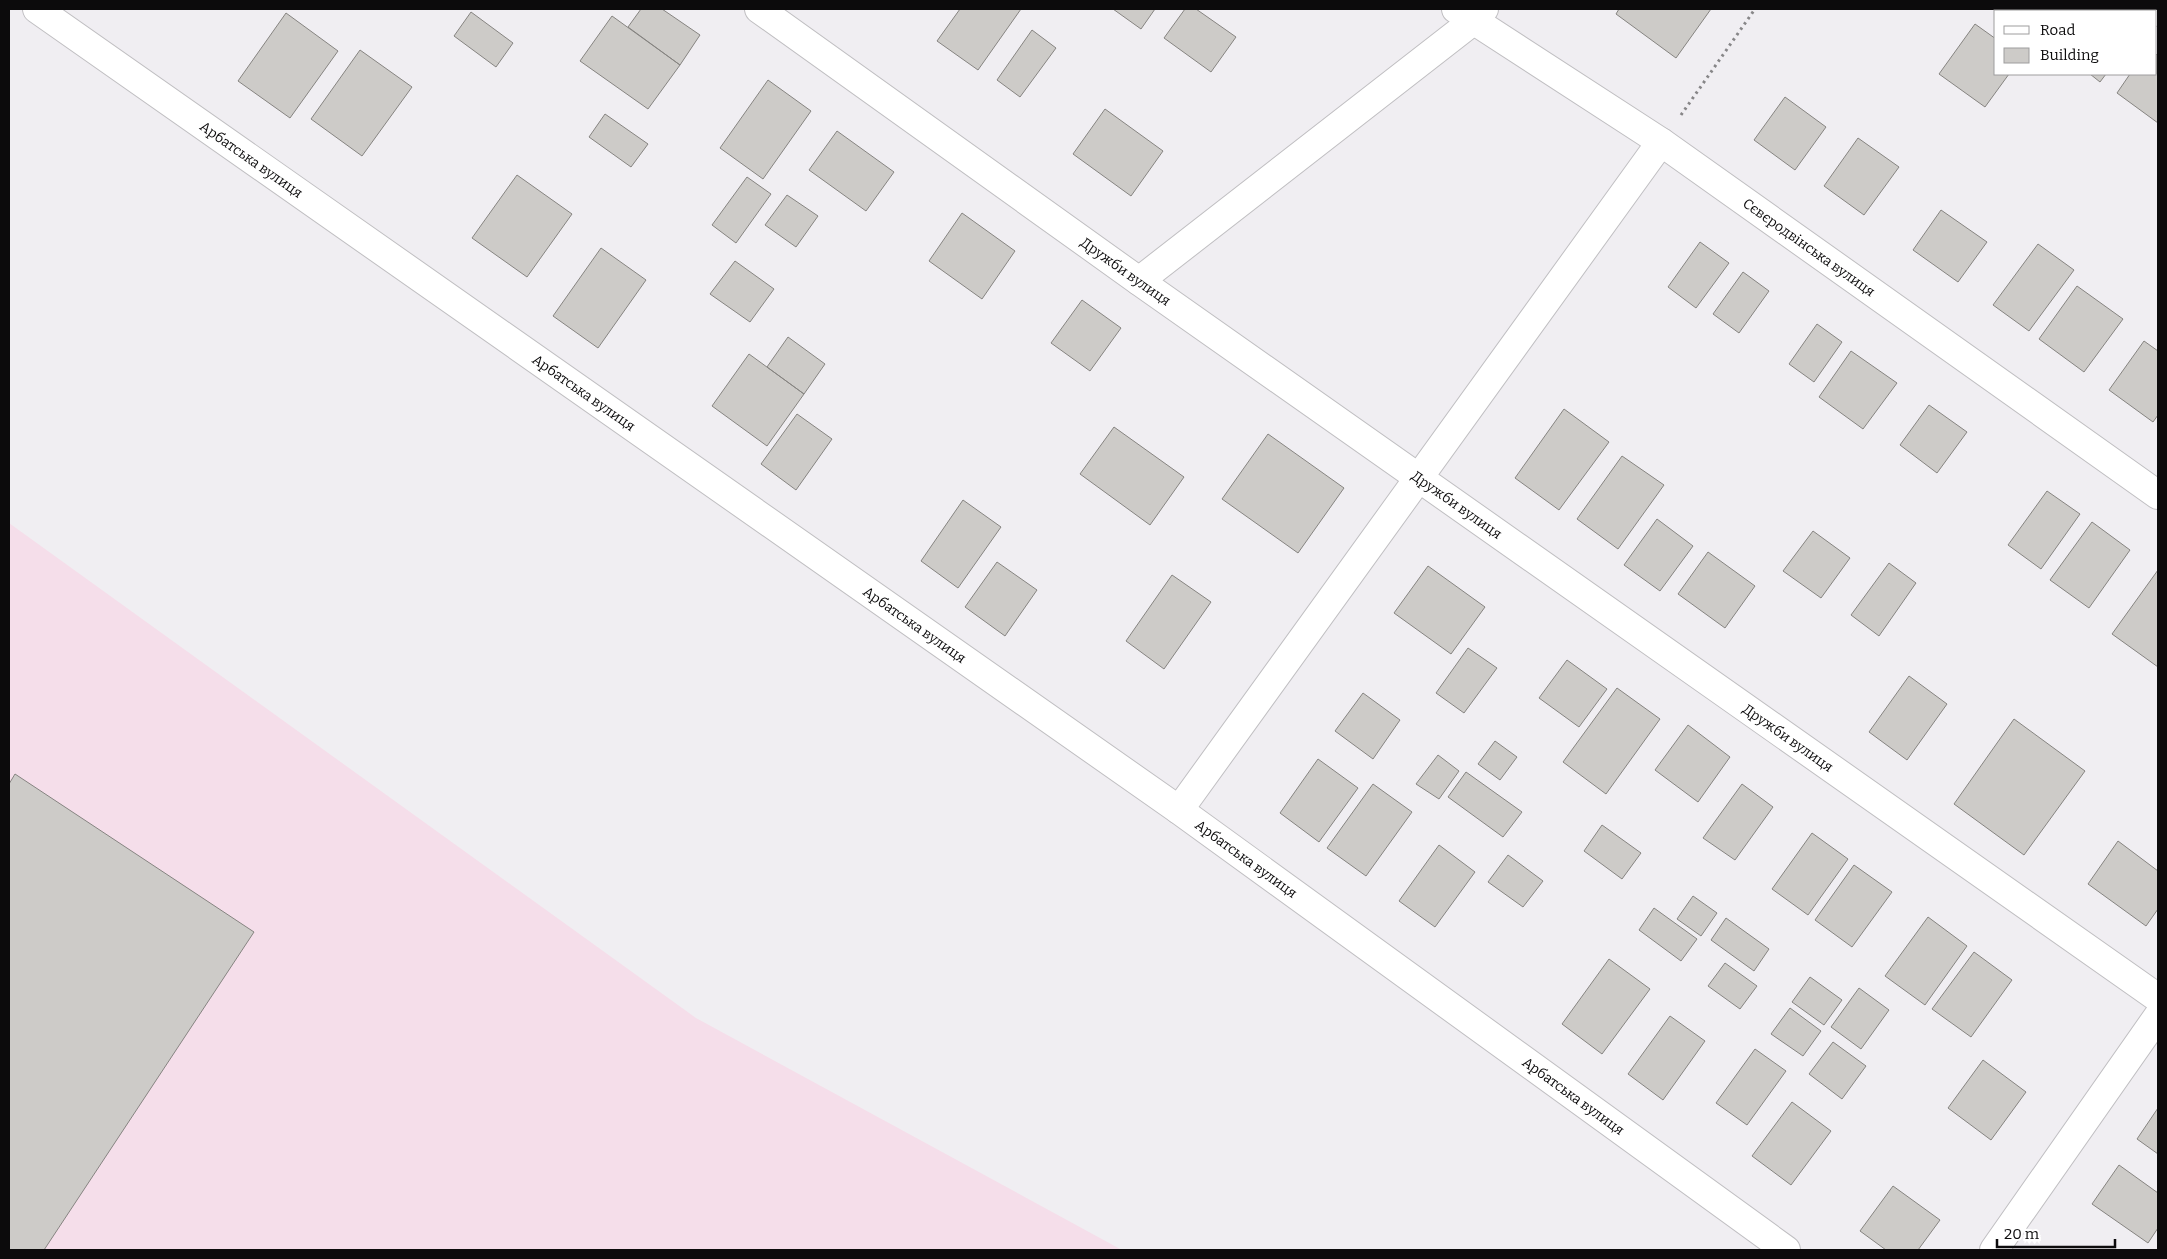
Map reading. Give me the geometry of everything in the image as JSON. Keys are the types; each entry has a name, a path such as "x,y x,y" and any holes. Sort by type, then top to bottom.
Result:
{"street":[{"name":"Арбатська вулиця","path":"37,9 1179,810 1786,1250"},
{"name":"Дружби вулиця","path":"759,9 1139,282 2158,998"},
{"path":"1139,282 1471,13"},
{"name":"Сєвєродвінська вулиця","path":"1471,13 1661,142 2158,495"},
{"path":"1179,810 1661,142"},
{"path":"1994,1250 2158,1016"}],"path":[{"path":"1661,142 1755,9"}],"shaded area":[{"path":"9,523 696,1018 1122,1250 9,1250"}],"building":[{"path":"641,9 662,9 700,35 680,65 628,27"},
{"path":"960,9 1021,9 978,70 937,41"},
{"path":"1113,9 1155,9 1141,29"},
{"path":"1185,9 1196,9 1236,37 1211,72 1164,38"},
{"path":"1619,9 1711,9 1676,58 1616,14"},
{"path":"471,12 513,43 496,67 454,36"},
{"path":"286,13 338,51 290,118 238,81"},
{"path":"612,16 680,65 648,109 580,61"},
{"path":"1975,24 1994,38 1994,75 2008,75 1985,107 1939,74"},
{"path":"1032,30 1056,48 1020,97 997,80"},
{"path":"360,50 412,87 362,156 311,119"},
{"path":"2158,56 2158,123 2117,93 2129,75 2157,75"},
{"path":"2091,75 2105,75 2100,82"},
{"path":"768,80 811,111 763,179 720,148"},
{"path":"1785,97 1826,127 1795,170 1754,140"},
{"path":"1105,109 1163,151 1131,196 1073,154"},
{"path":"605,114 648,144 631,167 589,137"},
{"path":"837,131 894,172 866,211 809,170"},
{"path":"1858,138 1899,167 1864,215 1824,186"},
{"path":"517,175 572,214 527,277 472,238"},
{"path":"747,177 771,194 736,243 712,225"},
{"path":"787,195 818,216 796,247 765,225"},
{"path":"1941,210 1987,242 1958,282 1913,250"},
{"path":"962,213 1015,251 982,299 929,261"},
{"path":"1700,242 1729,263 1696,308 1668,287"},
{"path":"2038,244 2074,270 2029,331 1993,305"},
{"path":"601,248 646,280 598,348 553,316"},
{"path":"735,261 774,289 750,322 710,294"},
{"path":"1743,272 1769,291 1739,333 1713,314"},
{"path":"2077,286 2123,319 2084,372 2039,339"},
{"path":"1082,300 1121,328 1090,371 1051,343"},
{"path":"1817,324 1842,342 1814,382 1789,364"},
{"path":"788,337 825,364 804,394 767,367"},
{"path":"2144,341 2158,351 2158,415 2153,422 2109,390"},
{"path":"1851,351 1897,383 1863,429 1819,397"},
{"path":"749,354 804,394 767,446 712,406"},
{"path":"1929,405 1967,432 1937,473 1900,445"},
{"path":"1564,409 1609,442 1559,510 1515,478"},
{"path":"797,414 832,439 796,490 761,464"},
{"path":"1114,427 1184,477 1150,525 1080,474"},
{"path":"1268,434 1344,488 1298,553 1222,499"},
{"path":"1622,456 1664,485 1618,549 1577,519"},
{"path":"2047,491 2080,514 2041,569 2008,545"},
{"path":"963,500 1001,527 958,588 921,561"},
{"path":"1657,519 1693,546 1660,591 1624,565"},
{"path":"2092,522 2130,550 2089,608 2050,580"},
{"path":"1813,531 1850,558 1821,598 1783,571"},
{"path":"1708,552 1755,586 1725,628 1678,594"},
{"path":"997,562 1037,590 1005,636 965,607"},
{"path":"1889,563 1916,583 1879,636 1851,615"},
{"path":"1428,566 1485,607 1451,654 1394,613"},
{"path":"2158,570 2158,667 2112,634"},
{"path":"1172,575 1211,602 1164,669 1126,641"},
{"path":"1468,648 1497,668 1464,713 1436,693"},
{"path":"1567,660 1607,689 1579,727 1539,698"},
{"path":"1909,676 1947,704 1907,760 1869,732"},
{"path":"1617,688 1660,719 1606,794 1563,762"},
{"path":"1363,693 1400,720 1373,759 1335,731"},
{"path":"2014,719 2085,771 2024,855 1954,804"},
{"path":"1688,725 1730,757 1698,802 1655,770"},
{"path":"1495,741 1517,757 1500,780 1478,764"},
{"path":"1438,755 1459,771 1439,799 1416,784"},
{"path":"1318,759 1358,788 1319,842 1280,813"},
{"path":"1466,772 1522,812 1503,837 1448,797"},
{"path":"15,774 254,932 44,1250 9,1250 9,784"},
{"path":"1373,784 1412,812 1366,876 1327,848"},
{"path":"1742,784 1773,807 1735,860 1703,838"},
{"path":"1602,825 1641,853 1622,879 1584,851"},
{"path":"1812,833 1848,859 1808,915 1772,889"},
{"path":"2118,841 2158,871 2158,909 2146,926 2088,884"},
{"path":"1439,845 1475,872 1435,927 1399,901"},
{"path":"1508,855 1543,881 1523,907 1488,882"},
{"path":"1854,865 1892,892 1852,947 1815,920"},
{"path":"1693,896 1717,913 1701,936 1677,919"},
{"path":"1654,908 1697,939 1681,961 1639,930"},
{"path":"1928,917 1967,946 1925,1005 1885,976"},
{"path":"1726,918 1769,949 1754,971 1711,940"},
{"path":"1974,952 2012,980 1971,1037 1932,1009"},
{"path":"1609,959 1650,989 1602,1054 1562,1024"},
{"path":"1725,963 1757,986 1740,1009 1708,986"},
{"path":"1810,977 1842,1000 1824,1025 1792,1002"},
{"path":"1859,988 1889,1010 1861,1049 1831,1027"},
{"path":"1790,1008 1821,1031 1803,1056 1771,1034"},
{"path":"1670,1016 1705,1041 1663,1100 1628,1074"},
{"path":"1833,1042 1866,1066 1842,1099 1809,1074"},
{"path":"1755,1049 1786,1071 1747,1125 1716,1103"},
{"path":"1983,1060 2026,1092 1991,1140 1948,1108"},
{"path":"1792,1102 1831,1131 1791,1185 1752,1156"},
{"path":"2158,1108 2158,1154 2137,1139"},
{"path":"2119,1165 2158,1193 2158,1228 2148,1243 2092,1204"},
{"path":"1893,1186 1940,1220 1918,1250 1886,1250 1860,1231"}]}
